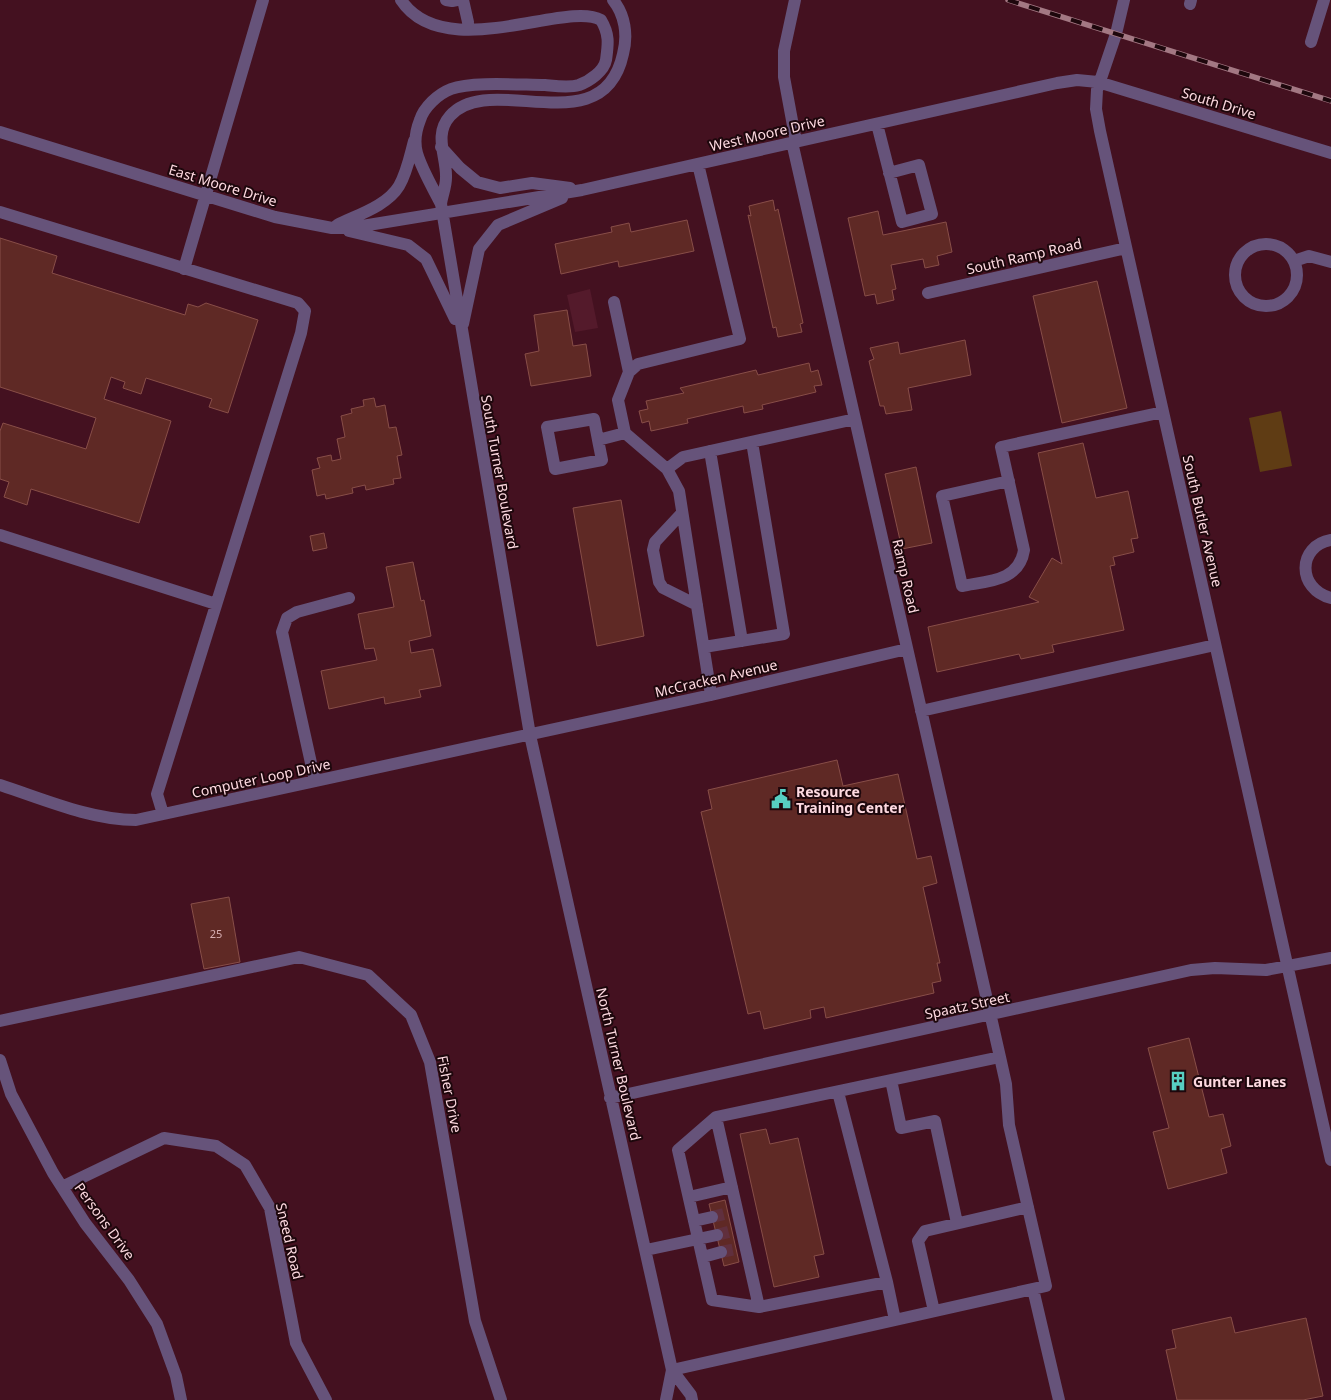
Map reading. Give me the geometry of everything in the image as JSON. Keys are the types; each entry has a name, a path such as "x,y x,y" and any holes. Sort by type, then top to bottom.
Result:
{"street":[{"path":"184,269 263,0"},
{"path":"401,0 407,8 424,19 443,23 468,22 513,13"},
{"path":"446,0 452,2 457,0"},
{"path":"463,0 468,22"},
{"path":"441,209 446,178 441,146 443,127 451,115 468,104 486,100 562,103 587,99 606,87 621,66 626,45 625,27 619,7 613,0"},
{"name":"Ramp Road","path":"795,0 784,51 784,77 794,142 1006,1084 1010,1124 1046,1286 1032,1289"},
{"name":"South Butler Avenue","path":"1124,0 1116,34 1098,82 1096,98 1098,119 1331,1160"},
{"path":"1311,42 1324,0"},
{"path":"332,228 383,202 398,187 405,173 422,114 434,99 451,89 479,85 579,85 596,75 605,64 609,41 600,20 585,6 568,4"},
{"name":"West Moore Drive","path":"441,209 582,190 1057,83 1077,80 1098,82"},
{"name":"South Drive","path":"1098,82 1331,153"},
{"path":"877,124 889,173 902,222 932,214 919,166 889,173"},
{"name":"East Moore Drive","path":"0,132 275,217 332,228 356,227 441,209"},
{"path":"416,133 417,152 441,209"},
{"path":"441,146 460,168 477,182 500,188 532,183 582,190"},
{"path":"698,164 740,339 638,364 629,372 618,400 625,433 667,469 679,491 711,695"},
{"path":"461,332 479,249 498,225 582,190"},
{"name":"South Turner Boulevard","path":"441,209 530,735"},
{"path":"0,212 298,303 305,311 301,333 157,794 163,814"},
{"path":"332,228 408,245 426,259 461,332"},
{"path":"1264,244 1276,246 1287,252 1294,261 1298,273 1296,285 1290,296 1281,303 1269,307 1256,305 1246,299 1238,290 1235,278 1236,266 1242,255 1252,248 1264,244"},
{"name":"South Ramp Road","path":"928,293 1126,248"},
{"path":"1294,261 1309,256 1331,262"},
{"path":"614,302 629,372"},
{"path":"1009,481 942,496 962,586 1007,576 1016,569 1022,559 1024,550 1002,447 1163,412"},
{"path":"594,419 598,440 602,460 555,469 548,427 594,419"},
{"path":"667,469 684,456 856,420"},
{"path":"598,440 625,433"},
{"path":"704,648 784,634 752,442"},
{"path":"710,451 742,641"},
{"path":"682,512 655,542 653,550 659,582 663,588 697,605"},
{"path":"0,535 216,604"},
{"path":"1331,540 1318,545 1310,553 1306,564 1306,576 1311,586 1319,594 1331,598"},
{"path":"316,781 282,632 287,618 297,612 349,598"},
{"path":"921,711 1215,645"},
{"name":"McCracken Avenue","path":"530,735 907,649"},
{"name":"Computer Loop Drive","path":"0,785 99,816 119,820 136,820 530,735"},
{"name":"North Turner Boulevard","path":"530,735 672,1370 666,1400"},
{"name":"Fisher Drive","path":"0,1021 299,957 368,975 411,1016 430,1062 475,1320 501,1400"},
{"name":"Spaatz Street","path":"610,1098 990,1016 1191,970 1215,968 1266,970 1331,958"},
{"path":"887,1282 759,1307 712,1300 678,1150 716,1117 1000,1057"},
{"name":"Persons Drive","path":"0,1060 11,1094 62,1187 85,1223 129,1280 157,1324 176,1376 181,1400"},
{"path":"891,1080 901,1128 935,1121 957,1224"},
{"path":"838,1092 896,1320"},
{"path":"716,1117 732,1187 733,1212 741,1248 759,1307"},
{"name":"Sneed Road","path":"62,1187 164,1138 216,1146 245,1165 270,1208 296,1344 326,1400"},
{"path":"689,1197 732,1187"},
{"path":"934,1311 918,1242 925,1231 1028,1207"},
{"path":"694,1221 712,1217"},
{"path":"646,1250 717,1235"},
{"path":"702,1257 721,1252"},
{"path":"692,1400 672,1370 1032,1289 1059,1400"}],"shaded area":[{"path":"590,289 598,328 575,332 567,295"},
{"path":"1281,411 1292,466 1260,472 1249,418"}],"building":[{"path":"773,200 775,211 778,209 803,323 800,324 802,332 778,337 776,327 773,328 748,215 751,216 749,206"},
{"path":"878,211 883,235 946,222 952,252 937,256 939,265 925,268 923,259 891,265 896,289 892,290 894,300 877,304 875,294 865,296 848,218"},
{"path":"687,220 694,251 619,267 618,261 561,274 555,244 612,232 611,227 629,223 631,232"},
{"path":"0,238 57,256 52,273 185,315 188,304 198,307 206,303 258,320 228,413 209,407 212,399 146,378 141,394 123,388 125,382 111,377 104,399 171,421 139,523 31,489 27,505 4,497 9,482 0,479 0,431 3,423 86,449 96,418 0,387"},
{"path":"1097,281 1127,408 1062,423 1033,296"},
{"path":"567,310 573,346 586,344 591,376 531,386 525,354 539,351 534,315"},
{"path":"965,340 971,375 908,388 912,410 886,414 884,406 880,406 869,361 874,359 870,348 898,342 900,354"},
{"path":"809,363 811,372 818,370 822,385 814,386 816,392 762,405 763,409 744,413 743,406 687,419 688,423 651,431 649,421 642,423 639,411 648,409 646,401 684,393 680,388 756,370 758,375"},
{"path":"374,398 376,407 385,405 389,428 396,427 402,455 397,456 401,478 393,479 394,484 366,490 365,485 352,488 353,493 326,499 325,494 317,496 312,470 320,468 317,458 331,455 332,461 341,459 337,439 345,437 341,416 352,413 351,409 364,406 363,400"},
{"path":"1083,443 1096,498 1128,491 1138,538 1131,539 1134,552 1113,557 1115,565 1110,566 1124,630 1052,645 1054,652 1021,659 1019,654 937,672 928,627 1039,602 1029,597 1052,558 1062,564 1038,453"},
{"path":"916,467 932,543 902,549 885,474"},
{"path":"621,500 644,636 597,646 573,508"},
{"path":"324,533 327,548 313,551 310,536"},
{"path":"413,562 421,601 424,600 431,636 409,641 411,653 433,649 441,686 419,690 421,697 385,704 384,697 329,709 321,671 377,660 374,648 365,649 358,614 394,607 386,567"},
{"path":"837,760 843,786 898,774 917,859 931,856 937,883 923,887 940,963 937,963 941,981 932,983 934,993 826,1018 824,1007 810,1010 811,1018 764,1029 760,1011 748,1014 701,812 712,809 708,790"},
{"path":"229,897 240,962 204,969 191,904"},
{"name":"Gunter Lanes","path":"1189,1038 1209,1117 1223,1114 1231,1146 1221,1149 1227,1173 1168,1189 1153,1132 1169,1128 1148,1048"},
{"path":"766,1129 770,1144 798,1138 824,1254 814,1256 819,1277 774,1287 740,1134"},
{"path":"725,1200 739,1262 724,1266 709,1204"},
{"path":"1231,1317 1235,1333 1306,1318 1323,1396 1303,1400 1177,1400 1166,1350 1176,1348 1172,1330"}],"tunnel":[{"path":"712,1217 728,1213"},
{"path":"717,1235 732,1231"},
{"path":"721,1252 736,1249"}],"railway":[{"path":"1008,0 1331,101"}],"place":[{"name":"Resource Training Center","path":"781,799"},
{"name":"Gunter Lanes","path":"1178,1081"}]}
